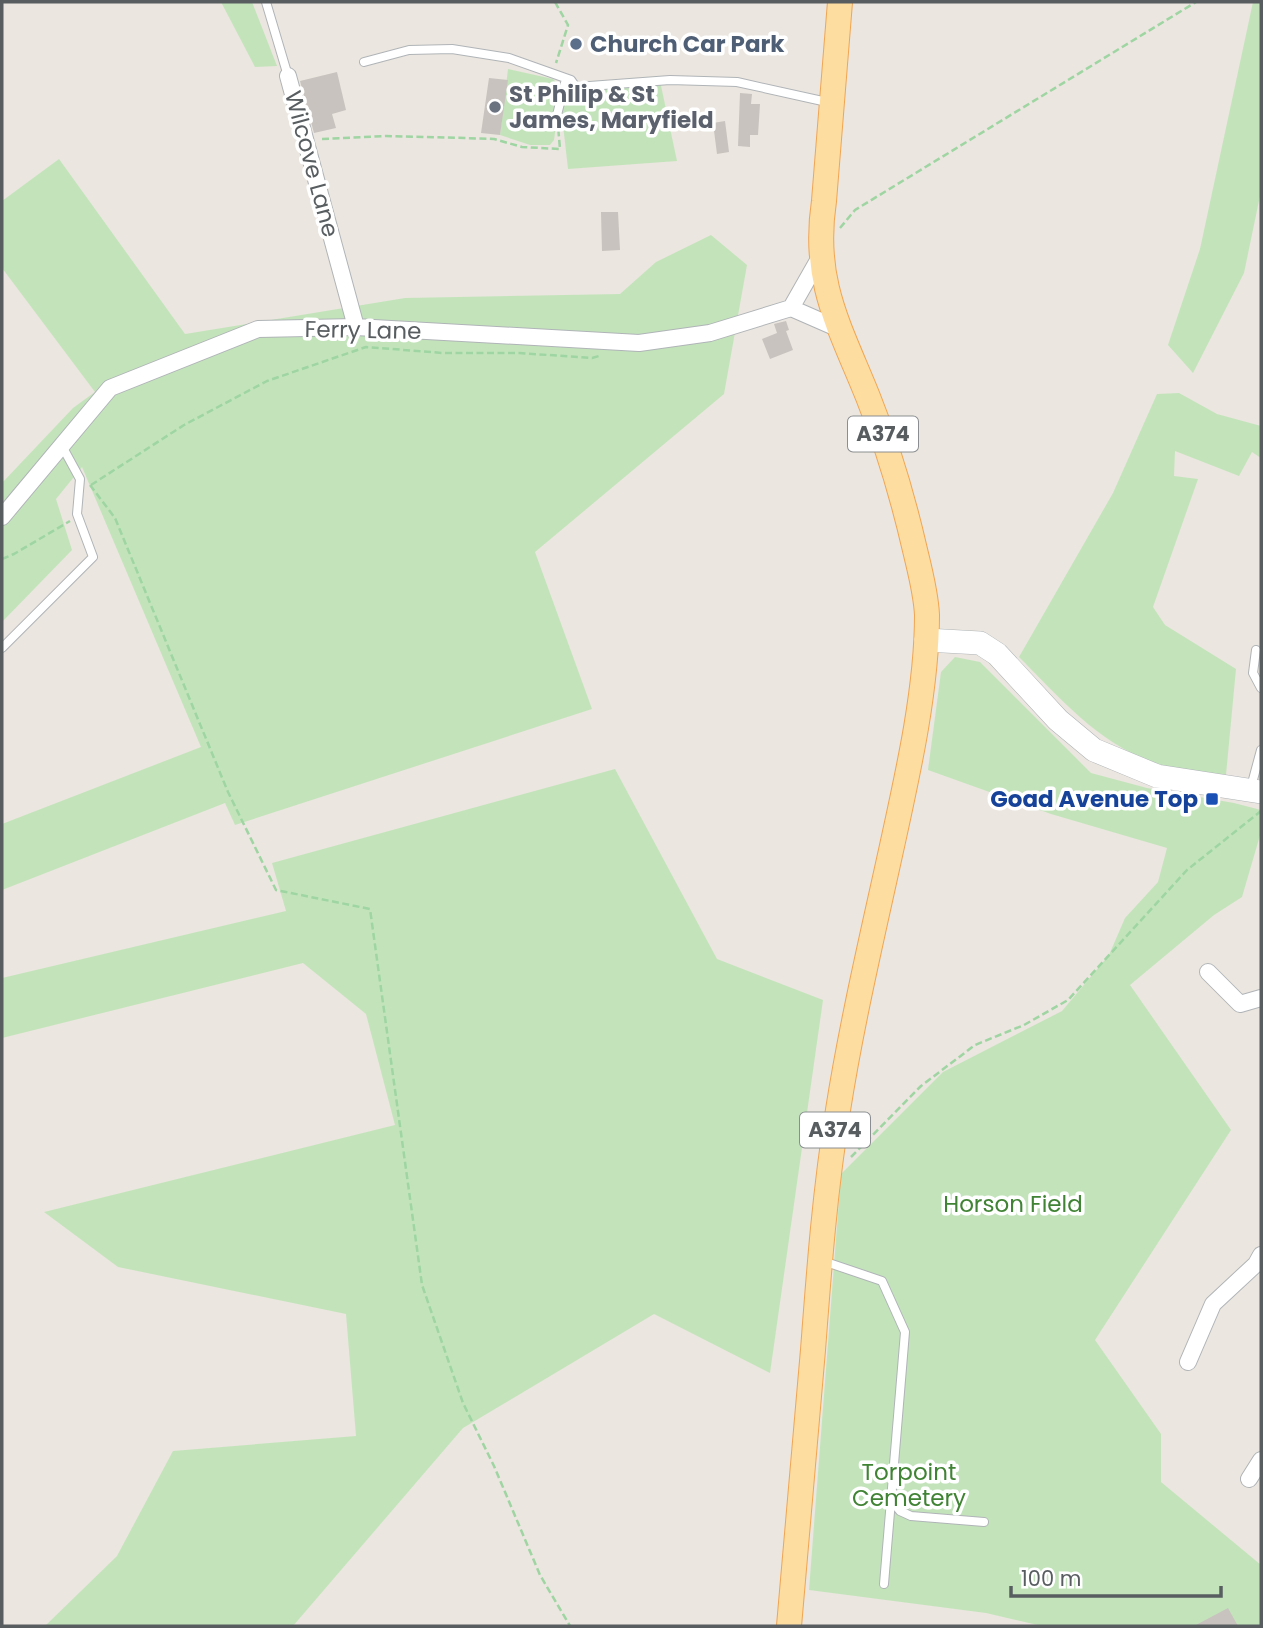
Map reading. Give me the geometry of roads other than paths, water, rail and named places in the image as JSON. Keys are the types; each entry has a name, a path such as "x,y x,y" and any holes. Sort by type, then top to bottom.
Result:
{"main road":[{"name":"A374","path":"789,1626 831,1160 838,1109 869,950 918,715 927,612 905,509 887,446 827,293 820,245 840,2"}],"street":[{"name":"Wilcove Lane","path":"288,76 356,327"},
{"path":"820,245 791,307 839,329"},
{"name":"Ferry Lane","path":"2,517 110,388 258,330 356,327 639,343 710,333 791,307"},
{"path":"926,640 980,643 997,653 1058,720 1094,750 1157,776 1256,790"},
{"path":"1208,972 1240,1004 1261,998"},
{"path":"1188,1362 1213,1304 1260,1262"},
{"path":"1249,1479 1261,1460"}],"lane":[{"name":"Wilcove Lane","path":"266,2 288,76"},
{"path":"364,62 409,50 452,49 509,58 553,73 576,87 670,80 737,82 830,103"},
{"path":"557,115 566,79"},
{"path":"2,648 93,557 77,514 80,479 62,446"},
{"path":"1256,650 1253,673 1261,688"},
{"path":"1256,790 1261,750"},
{"path":"820,1260 882,1282 905,1332 884,1584"},
{"path":"891,1500 900,1511 911,1516 984,1522"}],"place":[{"name":"Church Car Park","path":"576,44"},
{"name":"St Philip & St James, Maryfield","path":"495,107"},
{"name":"Goad Avenue Top","path":"1212,799"}],"park label":[{"name":"Horson Field","path":"1013,1204"},
{"name":"Torpoint Cemetery","path":"909,1485"}]}
